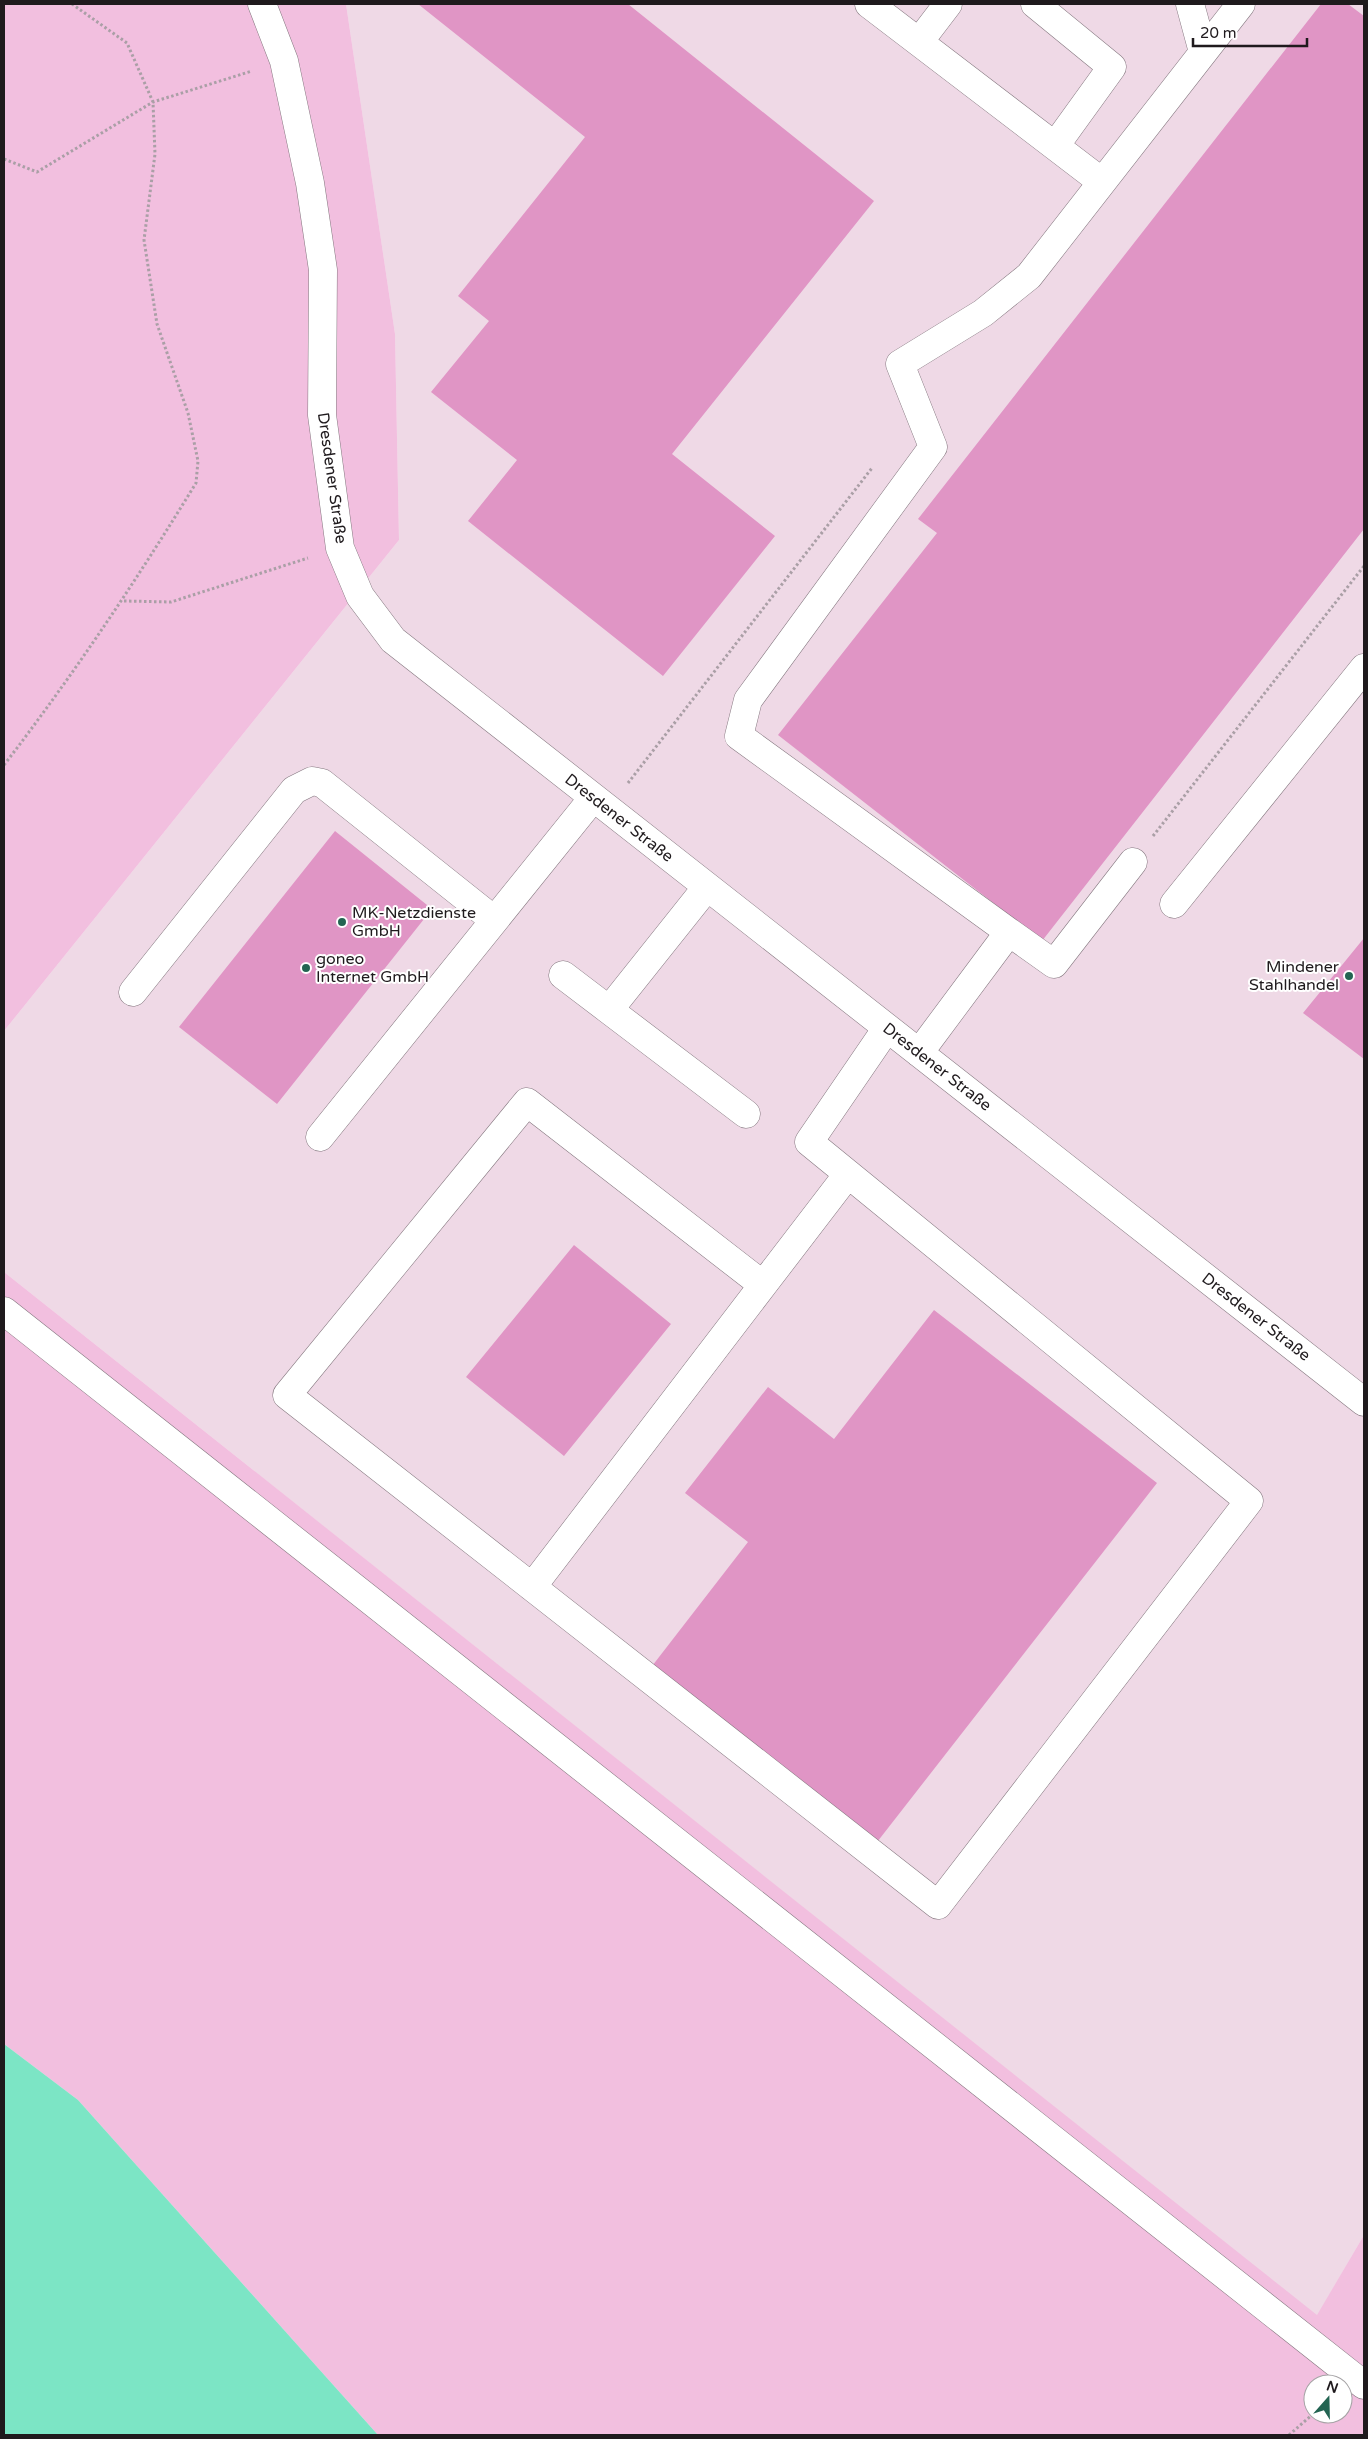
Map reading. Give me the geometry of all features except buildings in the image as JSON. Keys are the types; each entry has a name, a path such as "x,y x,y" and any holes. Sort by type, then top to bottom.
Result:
{"street":[{"name":"Dresdener Straße","path":"262,4 284,61 310,183 322,270 322,415 340,548 360,596 393,640 1364,1402"},
{"path":"869,4 1102,182"},
{"path":"919,42 948,4"},
{"path":"1035,4 1112,67 1055,146"},
{"path":"1189,4 1203,52"},
{"path":"1133,862 1054,964 739,736 748,700 933,447 900,364 983,313 1029,276 1241,4"},
{"path":"1174,904 1364,668"},
{"path":"133,992 294,790 312,781 322,784 494,920"},
{"path":"320,1137 494,920 600,804"},
{"path":"609,1010 707,887"},
{"path":"919,1053 1009,932"},
{"path":"563,975 746,1114"},
{"path":"763,1285 527,1102 288,1396 938,1905 1249,1501 808,1142 886,1028"},
{"path":"532,1587 848,1174"},
{"path":"4,1311 1364,2385"}],"path":[{"path":"4,765 123,601 196,484 198,461 188,413 157,324 144,240 155,154 154,102 127,43 72,4"},
{"path":"4,159 37,172 154,102 284,61"},
{"path":"600,804 878,460"},
{"path":"123,601 171,602 340,548"},
{"path":"1133,862 1364,566"},
{"path":"1289,2435 1303,2423"}],"shaded area":[{"path":"4,4 346,4 395,334 399,540 4,1031"},
{"path":"346,4 1364,4 1364,2235 1317,2316 4,1272 4,1031 399,540 395,334"},
{"path":"4,1272 1317,2315 1364,2235 1364,2435 378,2435 78,2100 4,2044"},
{"path":"4,2044 78,2100 378,2435 4,2435"}],"place":[{"name":"MK-Netzdienste GmbH","path":"342,922"},
{"name":"goneo Internet GmbH","path":"306,968"},
{"name":"Mindener Stahlhandel","path":"1349,976"}]}
